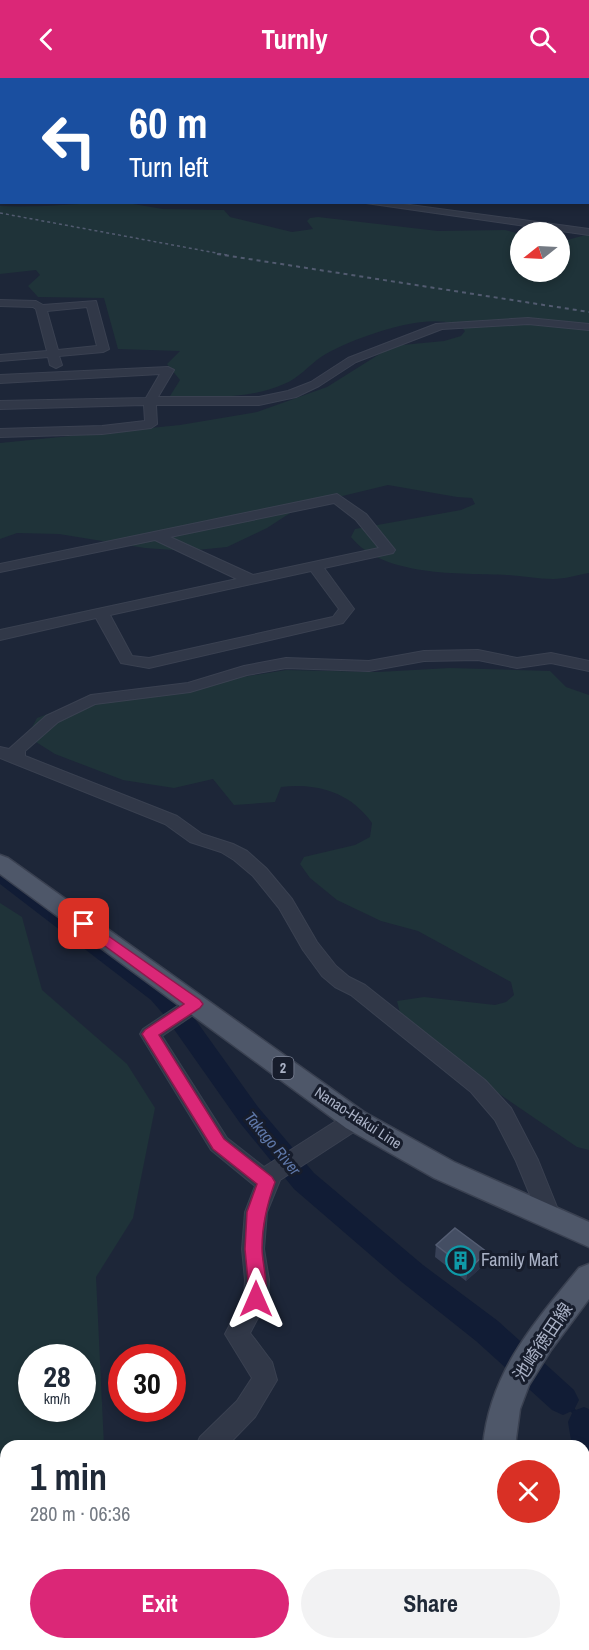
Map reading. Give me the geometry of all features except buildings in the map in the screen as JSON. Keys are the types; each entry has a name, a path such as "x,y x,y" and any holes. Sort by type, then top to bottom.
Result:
{"main road":[{"name":"Nanao-Hakui Line","path":"0,863 355,1120 444,1170 589,1234"},
{"name":"池崎徳田線","path":"500,1440 504,1408 512,1388 536,1347 589,1277"}],"street":[{"path":"378,204 589,232"},
{"path":"0,303 36,304 41,308 60,375"},
{"path":"1,354 53,354 104,349 92,303 41,308"},
{"path":"11,389 150,401 278,399 315,384 365,354 440,326 528,321 589,327"},
{"path":"0,405 11,389 60,375 168,370 150,401 151,424 102,430 6,433 11,389"},
{"path":"0,568 337,498 361,517 388,550 0,635"},
{"path":"157,536 251,580"},
{"path":"101,613 126,660 149,663 160,661 338,620 347,609 315,566"},
{"path":"550,1217 527,1160 503,1114 478,1086 358,990 342,984 327,970 312,951 295,917 277,892 244,858 228,848 205,843 171,820 9,755 45,724 90,700 190,687 244,671 286,663 369,666 423,656 478,655 517,663 550,658 589,666"},
{"path":"195,1004 150,1034 219,1144 279,1170"},
{"path":"215,1440 246,1409 265,1380 263,1370 237,1334 256,1299 257,1280 253,1249 256,1212 279,1170 355,1120"}],"shaded area":[{"path":"133,204 163,209 224,210 230,217 292,232 313,229 307,221 318,217 438,231 505,230 510,231 510,282 570,282 570,239 589,234 589,573 566,578 541,579 507,575 445,573 402,566 382,560 365,550 351,537 355,529 461,510 475,504 472,498 388,485 301,506 267,528 227,547 187,551 145,548 59,534 17,533 0,539 0,443 180,425 257,412 327,387 386,350 402,345 444,341 461,336 465,331 453,324 436,321 394,327 334,350 321,357 294,379 270,389 228,396 170,396 180,380 167,364 180,351 118,349 104,298 38,297 28,286 40,275 36,270 0,274 0,206"},
{"path":"450,668 550,671 566,687 589,695 589,1150 577,1147 413,1035 402,1021 397,1001 424,997 495,1005 506,1002 514,995 511,982 418,931 381,921 337,900 310,878 300,864 304,857 355,845 370,837 372,823 354,804 320,788 294,786 281,787 275,802 234,805 213,779 174,788 123,780 55,754 36,742 30,731 37,718 75,704 286,670 378,672"},
{"path":"0,903 22,917 42,990 127,1064 155,1108 133,1218 96,1277 104,1440 0,1440"}],"waterway":[{"name":"Takago River","path":"0,872 160,994 173,1008 249,1115 304,1181 413,1274 487,1331 563,1400"},
{"path":"563,1400 584,1422 589,1424"},
{"path":"584,1422 587,1440"}],"railway":[{"path":"0,213 227,255"},
{"path":"217,254 589,312"}],"place":[{"name":"Family Mart","path":"460,1260"}],"route":[{"path":"84,924 195,1004 150,1034 219,1144 267,1182 256,1212 253,1249 257,1280 256,1299"}]}
